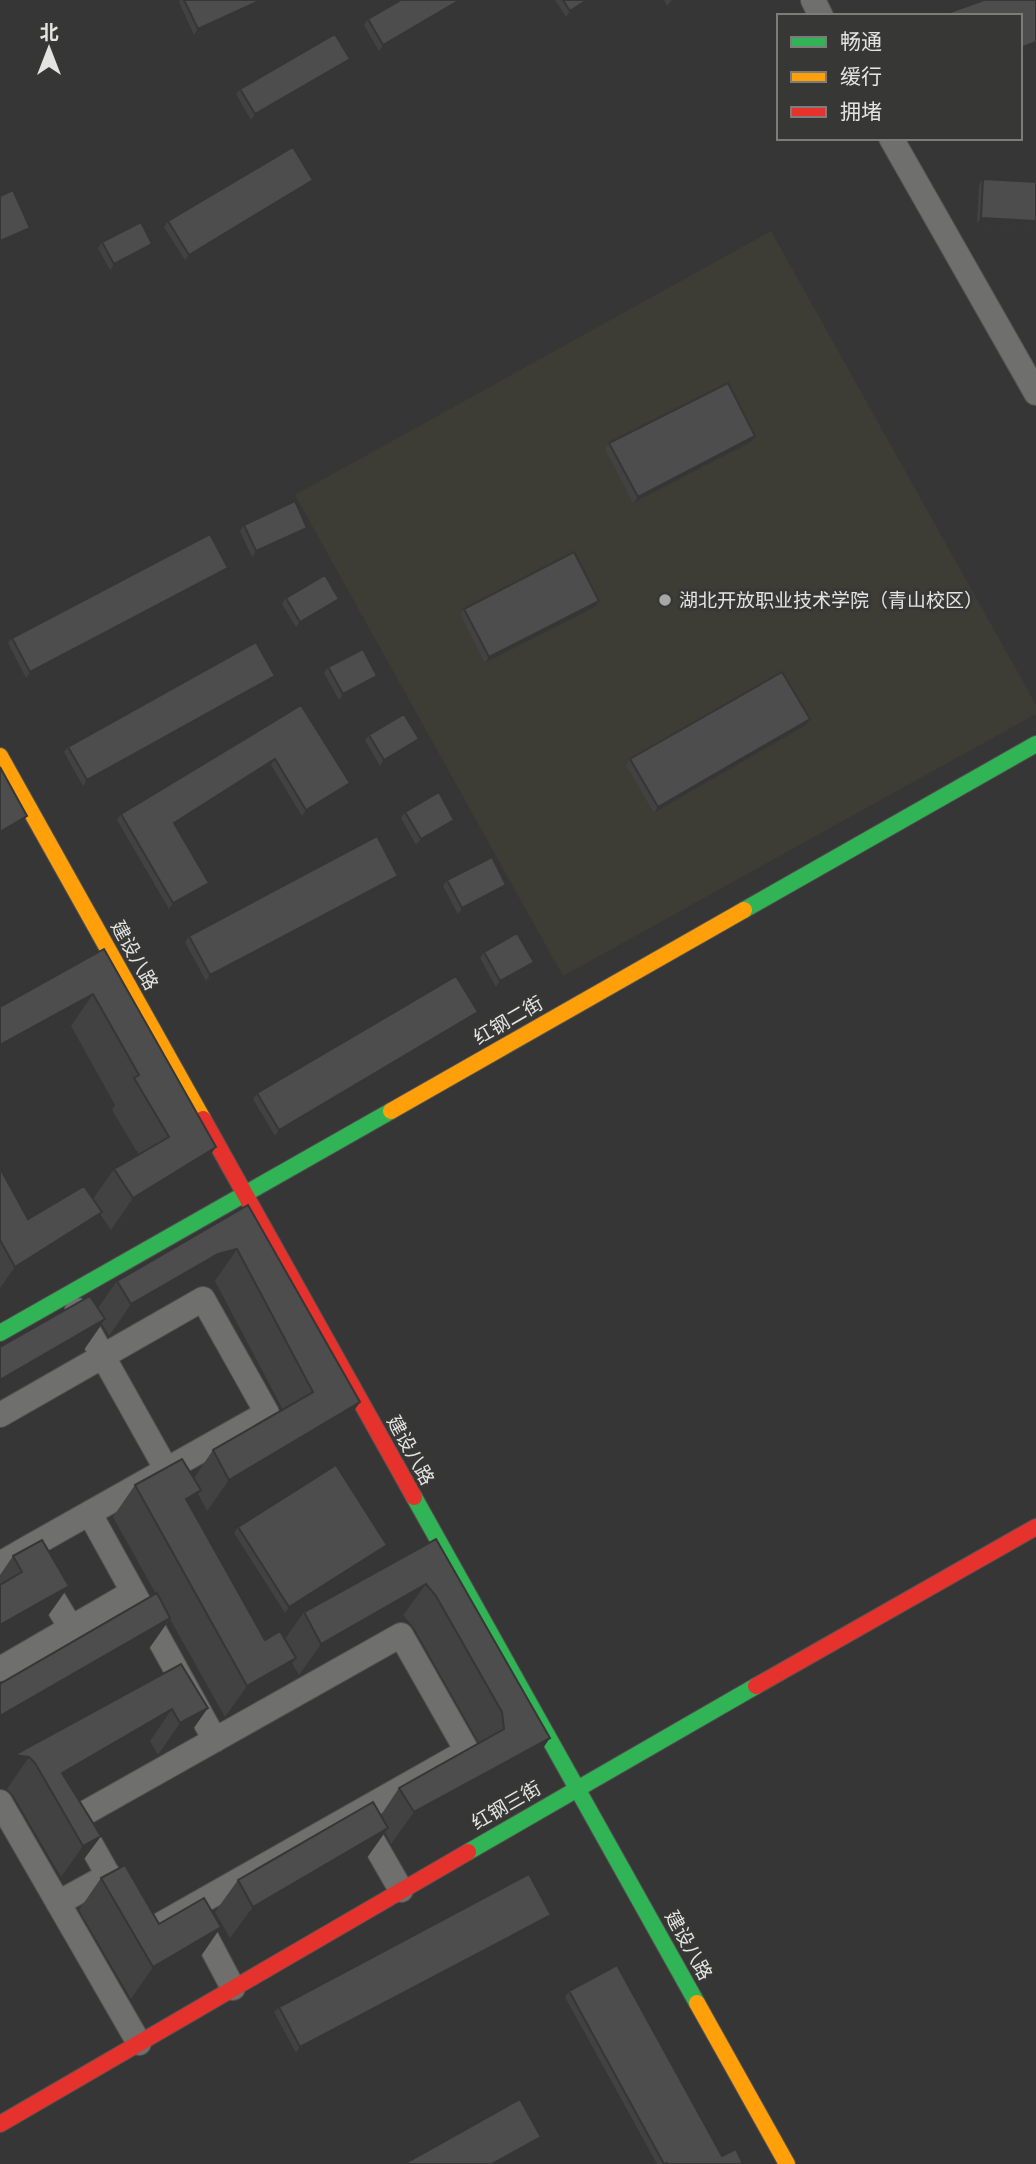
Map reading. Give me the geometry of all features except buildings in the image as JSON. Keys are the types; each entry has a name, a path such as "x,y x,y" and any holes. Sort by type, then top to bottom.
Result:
{"street":[{"path":"892,140 1036,393"},
{"name":"红钢二街","path":"0,1333 1036,744"},
{"name":"建设八路","path":"0,756 787,2164"},
{"path":"68,1294 187,1506"},
{"path":"0,1415 203,1299 267,1413 0,1564"},
{"path":"90,1514 215,1740"},
{"name":"红钢三街","path":"0,2124 577,1788 1036,1527"},
{"path":"24,1550 71,1628"},
{"path":"0,1669 133,1592"},
{"path":"401,1635 467,1751 142,1934 76,1818 215,1740 401,1635"},
{"path":"281,1672 294,1696"},
{"path":"0,1802 139,2043"},
{"path":"356,1814 401,1891"},
{"path":"58,1903 108,1875"},
{"path":"191,1907 233,1989"}],"shaded area":[{"name":"湖北开放职业技术学院（青山校区）","path":"771,231 1036,705 1036,714 563,976 295,495"}],"traffic: fast":[{"path":"744,910 1036,744"},
{"path":"0,1333 391,1111"},
{"path":"414,1497 697,2003"},
{"path":"468,1852 756,1686"}],"traffic: slow":[{"path":"0,756 203,1119"},
{"path":"391,1111 744,910"},
{"path":"697,2003 787,2164"}],"traffic: jam":[{"path":"203,1119 414,1497"},
{"path":"756,1686 1036,1527"},
{"path":"0,2124 468,1852"}],"place":[{"name":"湖北开放职业技术学院（青山校区）","path":"665,600"}]}
